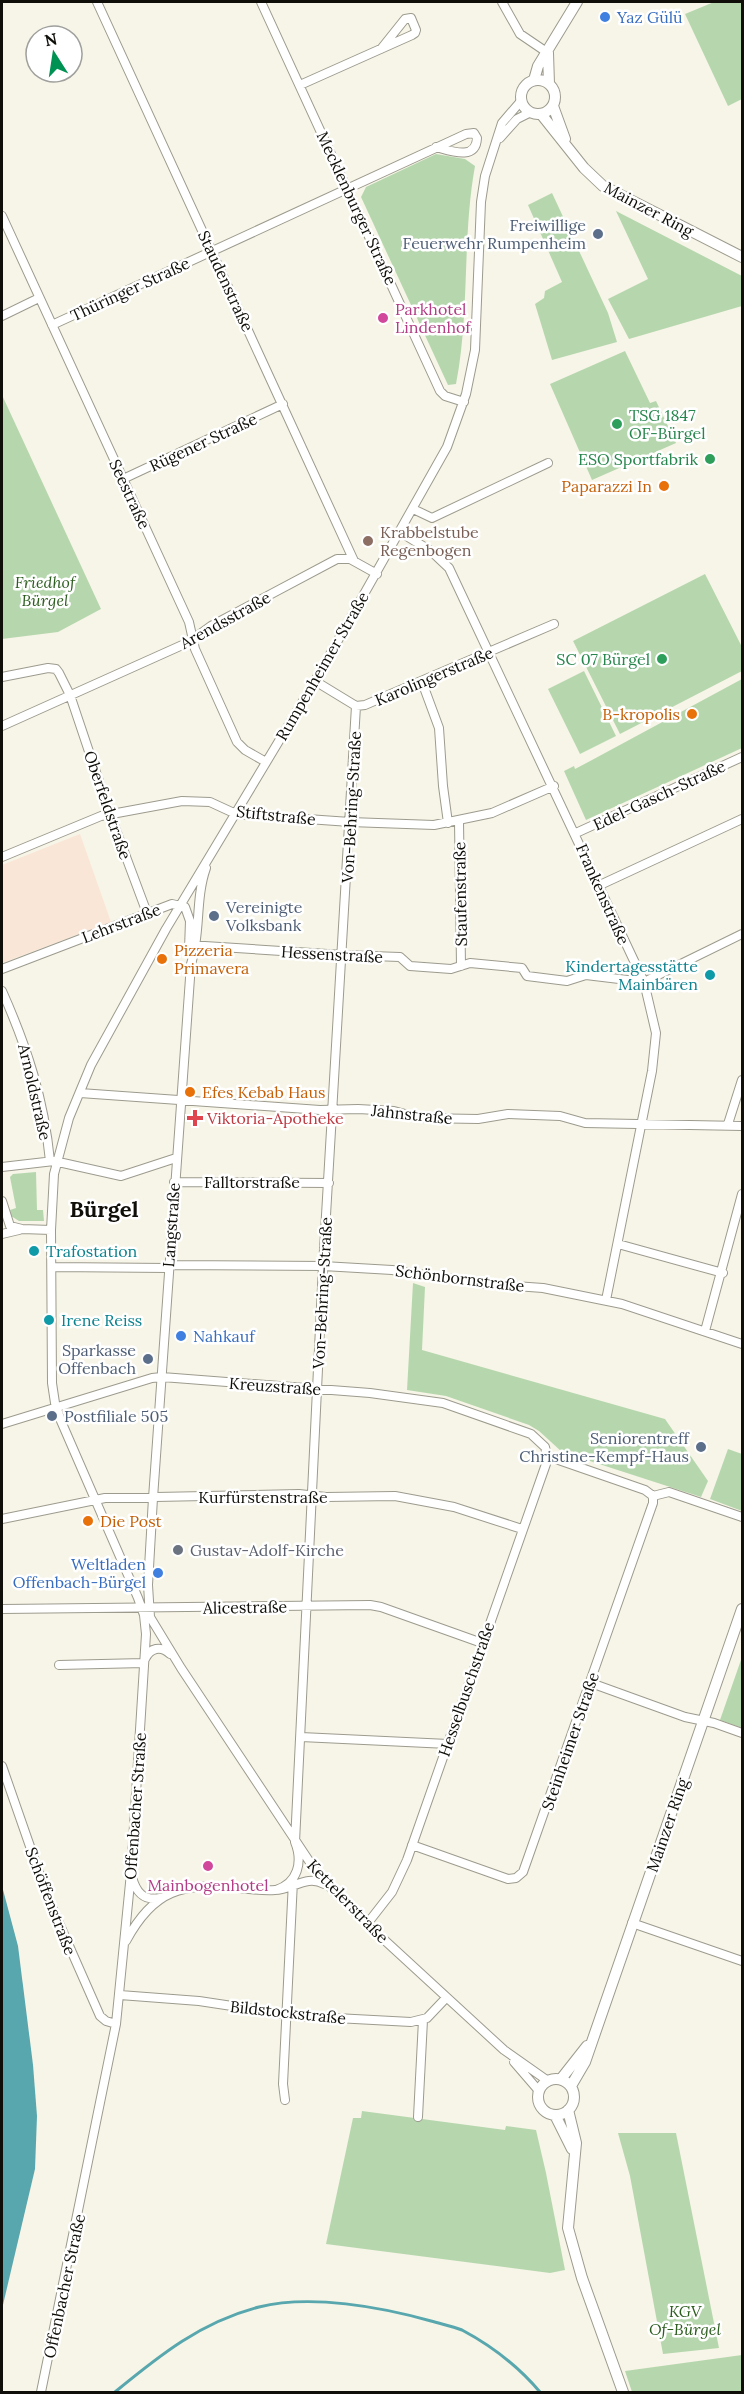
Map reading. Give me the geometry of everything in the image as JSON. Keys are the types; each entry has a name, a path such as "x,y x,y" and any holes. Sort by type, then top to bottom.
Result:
{"street":[{"name":"Staudenstraße","path":"97,2 354,561"},
{"name":"Mecklenburger Straße","path":"261,2 440,391 445,396 464,402"},
{"path":"502,2 520,34 548,53 549,84 555,95 553,106"},
{"name":"Rumpenheimer Straße","path":"53,1161 101,1045 180,904 315,681 447,447 464,402 470,378 476,333 482,196 485,176 502,123 520,101 523,88 534,80 538,66 577,2"},
{"path":"300,86 381,49"},
{"path":"534,80 549,84"},
{"path":"520,101 535,113"},
{"name":"Rumpenheimer Straße","path":"496,143 518,119 546,112 553,106"},
{"name":"Mainzer Ring","path":"553,106 568,146"},
{"name":"Mainzer Ring","path":"535,113 568,146 589,174 611,191 742,257"},
{"name":"Thüringer Straße","path":"52,325 436,147"},
{"name":"Seestraße","path":"2,216 189,622 192,640 238,744 266,762"},
{"path":"2,316 39,298"},
{"name":"Rügener Straße","path":"123,479 283,404"},
{"path":"413,509 432,518 548,463"},
{"name":"Frankenstraße","path":"400,532 431,551 449,568 600,885 644,982 654,1016 656,1040 652,1071 606,1300"},
{"name":"Arendsstraße","path":"2,726 192,640 211,626 333,561 344,558 354,561"},
{"path":"354,561 376,574"},
{"name":"Karolingerstraße","path":"315,681 356,705 370,703 554,624"},
{"path":"2,677 54,669 59,673 70,695"},
{"path":"422,682 439,728 442,786 448,823"},
{"name":"Oberfeldstraße","path":"70,695 110,814 147,913"},
{"name":"Von-Behring-Straße","path":"285,2100 283,2084 293,1882 300,1862 295,1842 323,1266 356,705"},
{"name":"Edel-Gasch-Straße","path":"576,833 742,757"},
{"name":"Stiftstraße","path":"2,857 110,814 169,803 200,801 216,803 236,814 424,825 459,822 500,810 554,786"},
{"path":"600,885 742,819"},
{"name":"Staufenstraße","path":"459,822 461,966"},
{"name":"Langstraße","path":"145,1609 192,945 201,885 216,846"},
{"name":"Lehrstraße","path":"2,969 172,904 180,904 187,909 192,945"},
{"path":"644,982 742,934"},
{"name":"Hessenstraße","path":"192,945 400,957 410,966 451,969 470,963 522,968 527,976 567,981 586,975 644,982"},
{"name":"Arnoldstraße","path":"2,991 28,1053 53,1161"},
{"path":"728,1124 742,1080"},
{"name":"Jahnstraße","path":"80,1093 333,1110 394,1111 420,1118 478,1119 508,1113 565,1117 585,1123 742,1125"},
{"path":"2,1167 53,1161 121,1176 176,1158"},
{"name":"Offenbacher Straße","path":"41,2392 116,2024 131,1873 146,1634 145,1609 95,1500 56,1407 52,1383 53,1161"},
{"name":"Falltorstraße","path":"174,1182 329,1183"},
{"path":"705,1331 723,1273 742,1194"},
{"path":"2,1201 7,1223 13,1228 51,1230"},
{"path":"2,1234 22,1229"},
{"path":"618,1244 723,1273"},
{"name":"Schönbornstraße","path":"52,1267 323,1266 406,1271 477,1283 556,1290 606,1300 742,1344"},
{"name":"Kreuzstraße","path":"2,1423 152,1378 162,1377 317,1388 443,1403 531,1434 546,1452"},
{"path":"546,1452 645,1490 653,1496 665,1492 673,1493 742,1517"},
{"name":"Hesselbuschstraße","path":"367,1924 392,1892 404,1867 522,1528 546,1452"},
{"name":"Kurfürstenstraße","path":"2,1519 95,1500 299,1494 395,1496 454,1507 522,1528"},
{"name":"Steinheimer Straße","path":"412,1845 508,1879 521,1875 591,1683 653,1503 653,1496"},
{"path":"131,1581 136,1585 143,1583 148,1574"},
{"name":"Alicestraße","path":"2,1609 375,1606 482,1643"},
{"name":"Kettelerstraße","path":"145,1609 313,1869 335,1893 446,1998 504,2050 548,2080"},
{"name":"Mainzer Ring","path":"571,2086 585,2062 742,1609"},
{"name":"Kettelerstraße","path":"144,1661 152,1651 162,1648 181,1668"},
{"path":"59,1665 144,1661"},
{"path":"591,1683 685,1717 742,1733"},
{"path":"301,1737 448,1743"},
{"name":"Schöffenstraße","path":"2,1766 48,1898 66,1941 100,2016 116,2024"},
{"path":"131,1873 136,1889 142,1896 153,1899 185,1889 206,1886 276,1890 293,1882 312,1880 320,1882 335,1893"},
{"path":"124,1944 142,1914 150,1905 165,1896"},
{"path":"632,1923 742,1961"},
{"name":"Bildstockstraße","path":"120,1995 199,2001 286,2014 411,2022 423,2020"},
{"path":"418,2117 423,2020 446,1998"},
{"name":"Mainzer Ring","path":"561,2079 591,2041"},
{"name":"Kettelerstraße","path":"504,2050 539,2091 538,2102 541,2107 549,2114 555,2115 567,2135 576,2160"},
{"path":"539,2091 548,2080 561,2079 571,2086"},
{"name":"Kettelerstraße","path":"571,2086 574,2101 568,2110 576,2143 576,2160 568,2228 623,2392"},
{"path":"555,2115 568,2110"}],"shaded area":[{"path":"80,834 111,922 2,963 2,865"}],"green space":[{"path":"714,2 742,2 742,99 728,106 685,14"},
{"path":"436,154 465,159 475,166 471,193 460,357 456,384 448,385 361,197 366,187"},
{"path":"552,193 608,313 617,342 552,360 535,304 544,298 545,291 562,282 528,205"},
{"path":"616,211 742,276 742,306 629,339 608,299 648,279"},
{"name":"TSG 1847 OF-Bürgel","path":"625,351 650,403 656,401 676,443 592,480 550,384"},
{"name":"Friedhof Bürgel","path":"2,395 101,609 58,632 2,639"},
{"name":"SC 07 Bürgel","path":"705,574 742,647 742,671 620,734 573,641"},
{"path":"584,671 616,736 580,754 548,689"},
{"path":"742,679 742,748 586,820 564,771 574,766 575,769"},
{"path":"36,1172 37,1210 43,1210 44,1221 19,1221 11,1216 10,1210 16,1208 10,1177 13,1174"},
{"path":"413,1283 425,1287 422,1350 665,1419 708,1481 701,1497 562,1452 529,1425 446,1396 407,1390"},
{"path":"728,1449 742,1454 742,1511 710,1499"},
{"path":"742,1657 742,1728 720,1720"},
{"path":"362,2111 505,2130 506,2126 536,2130 565,2270 550,2273 326,2244 353,2118 361,2118"},
{"name":"KGV Of-Bürgel","path":"618,2133 676,2133 719,2348 663,2354 630,2176"},
{"path":"742,2355 742,2392 632,2392 625,2371"}],"water":[{"path":"2,1886 18,1946 37,2116 35,2169 2,2309"}],"waterway":[{"path":"115,2392 182,2341 218,2321 259,2307 301,2302 368,2307 462,2330 504,2357 540,2392"}],"place":[{"name":"Yaz Gülü","path":"605,17"},
{"name":"Freiwillige Feuerwehr Rumpenheim","path":"598,234"},
{"name":"Parkhotel Lindenhof","path":"383,318"},
{"name":"TSG 1847 OF-Bürgel","path":"617,424"},
{"name":"ESO Sportfabrik","path":"710,459"},
{"name":"Paparazzi In","path":"664,486"},
{"name":"Krabbelstube Regenbogen","path":"368,541"},
{"name":"SC 07 Bürgel","path":"662,659"},
{"name":"B-kropolis","path":"692,714"},
{"name":"Vereinigte Volksbank","path":"214,916"},
{"name":"Pizzeria Primavera","path":"162,959"},
{"name":"Kindertagesstätte Mainbären","path":"710,975"},
{"name":"Efes Kebab Haus","path":"190,1092"},
{"name":"Viktoria-Apotheke","path":"195,1118"},
{"name":"Trafostation","path":"34,1251"},
{"name":"Irene Reiss","path":"49,1320"},
{"name":"Nahkauf","path":"181,1336"},
{"name":"Sparkasse Offenbach","path":"148,1359"},
{"name":"Postfiliale 505","path":"52,1416"},
{"name":"Seniorentreff Christine-Kempf-Haus","path":"701,1447"},
{"name":"Die Post","path":"88,1521"},
{"name":"Gustav-Adolf-Kirche","path":"178,1550"},
{"name":"Weltladen Offenbach-Bürgel","path":"158,1573"},
{"name":"Mainbogenhotel","path":"208,1866"}],"district":[{"name":"Bürgel","path":"104,1209"}]}
